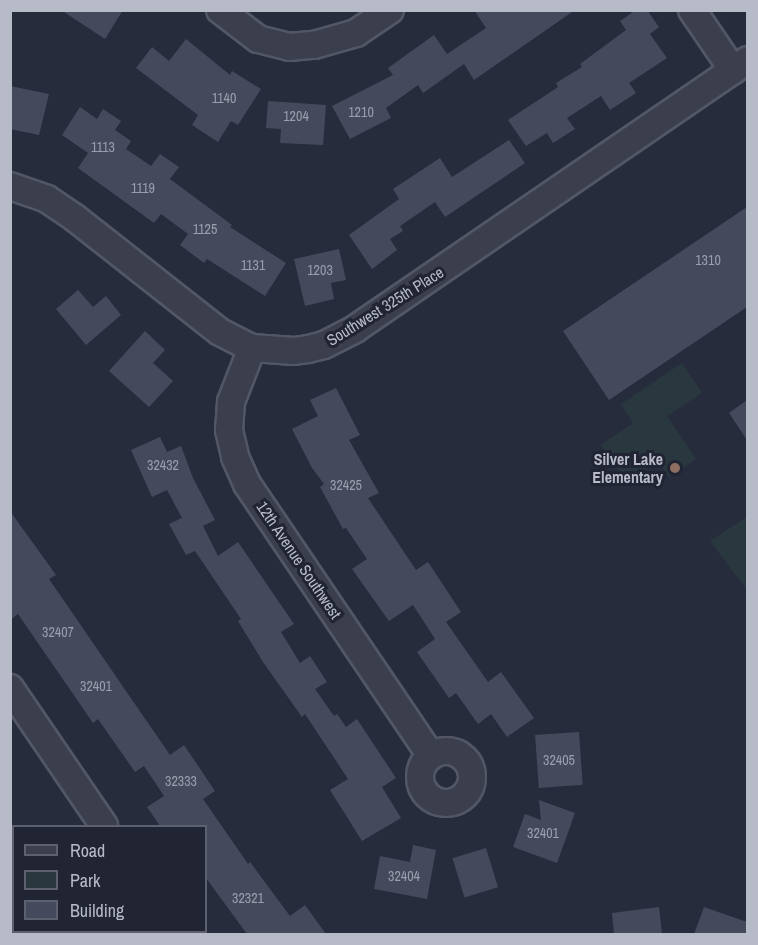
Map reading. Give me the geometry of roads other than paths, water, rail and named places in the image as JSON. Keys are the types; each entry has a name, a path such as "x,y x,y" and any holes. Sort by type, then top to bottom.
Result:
{"street":[{"path":"220,10 258,39 289,47 314,45 356,33 390,10"},
{"path":"692,10 740,65"},
{"name":"Southwest 325th Place","path":"10,186 47,199 75,218 220,332 252,348 278,351 308,349 324,345 355,329 740,65"},
{"name":"12th Avenue Southwest","path":"252,348 231,402 229,430 235,457 248,484 431,756"},
{"path":"10,688 103,825"}],"place":[{"name":"Silver Lake Elementary","path":"675,468"}]}
